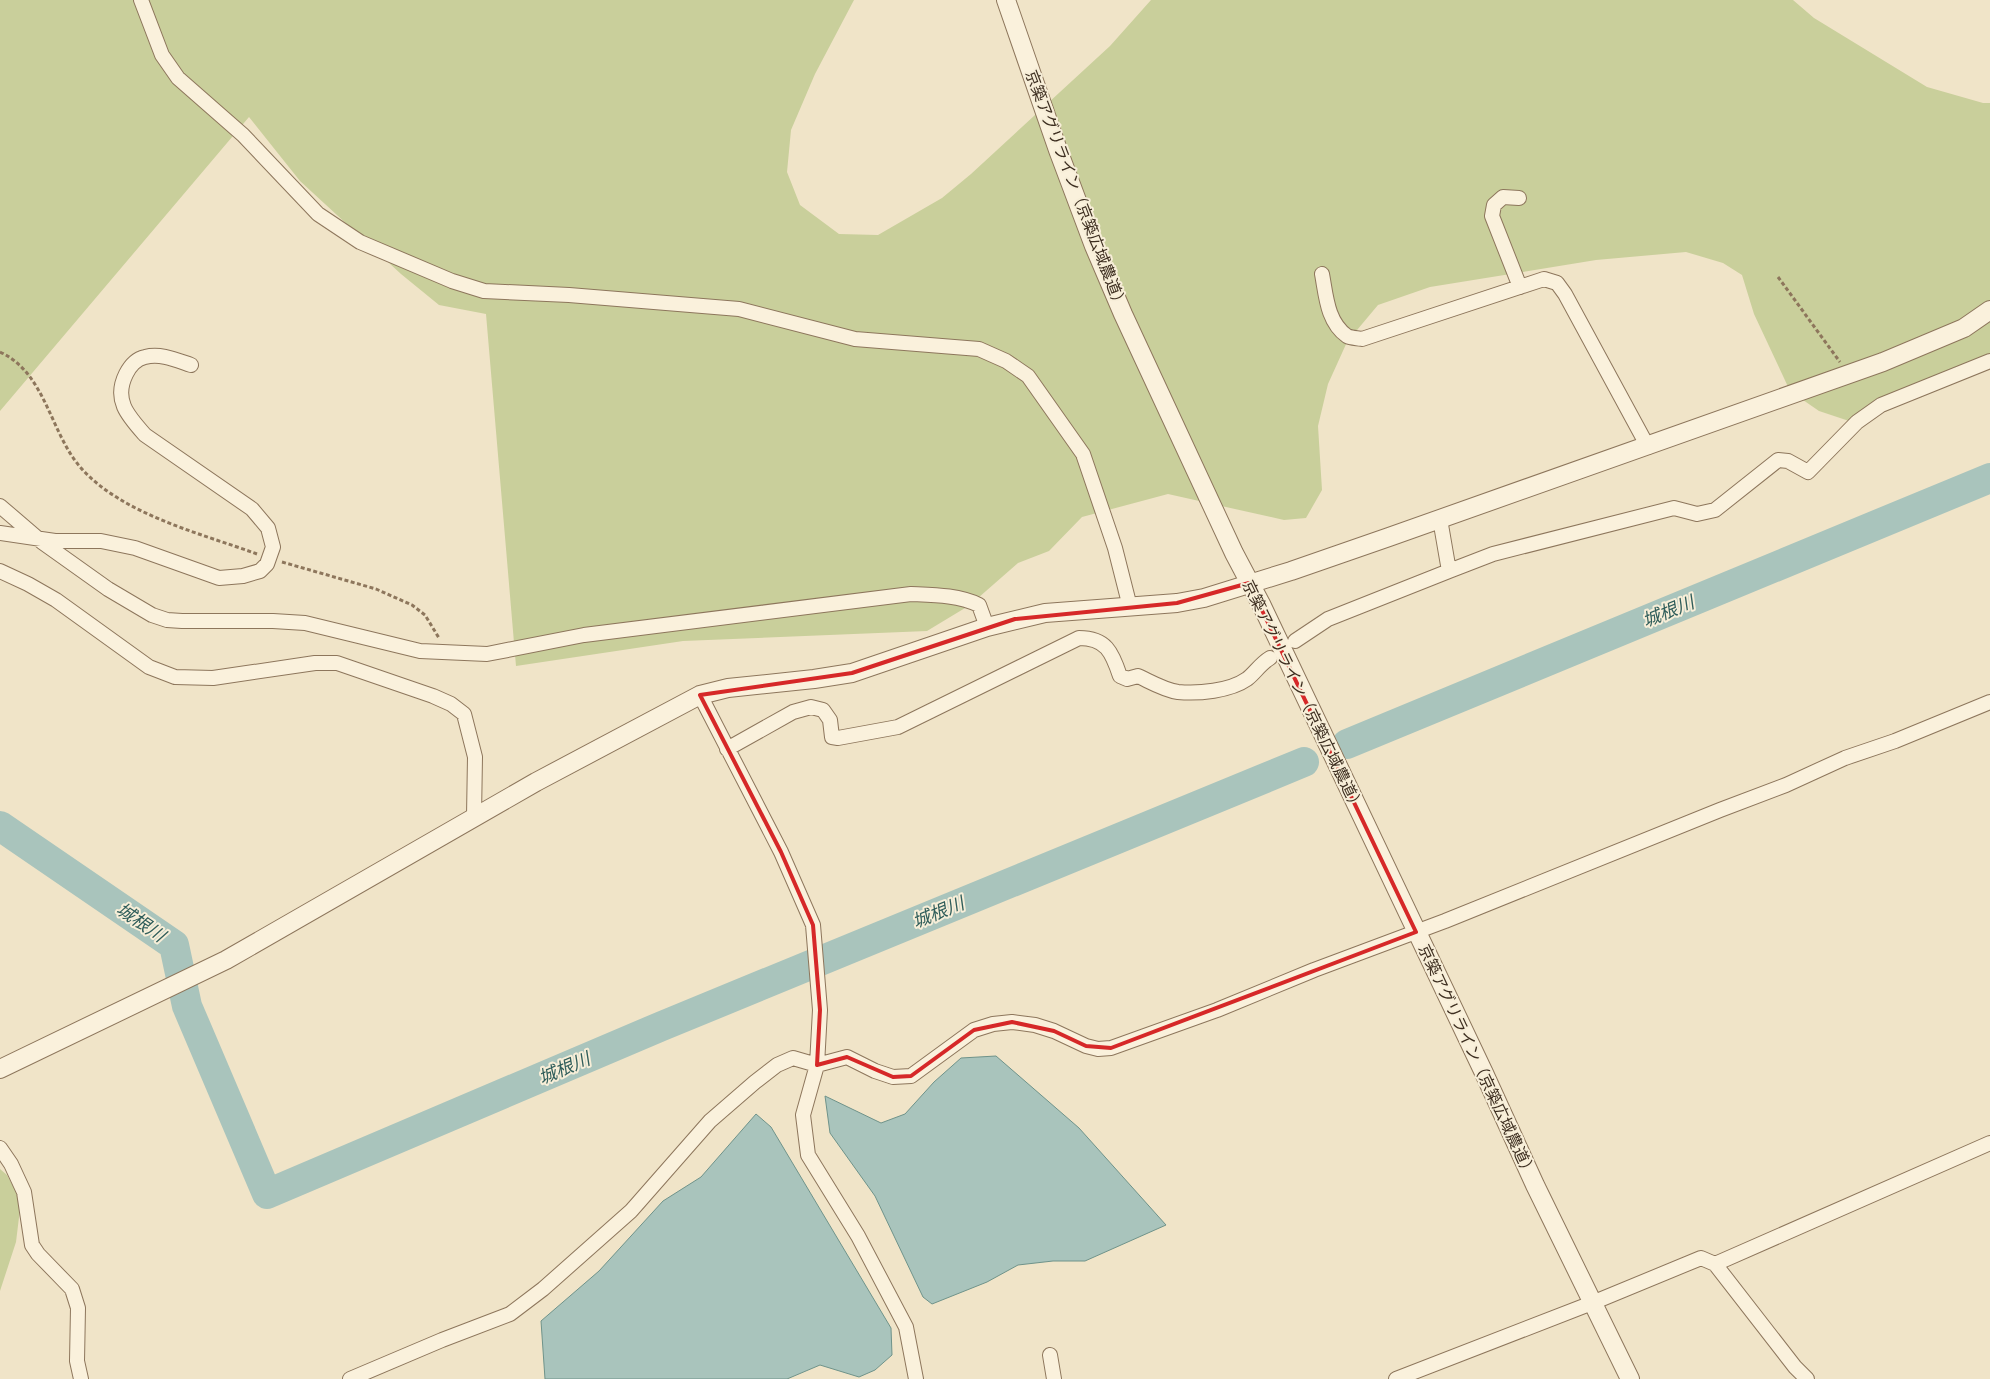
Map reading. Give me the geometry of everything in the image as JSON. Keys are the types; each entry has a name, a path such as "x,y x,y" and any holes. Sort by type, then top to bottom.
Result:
{"street":[{"path":"141,0 162,55 178,78 243,135 318,214 360,242 452,281 484,291 569,295 739,309 855,339 979,349 1006,361 1028,376 1083,454 1115,548 1130,607"},
{"name":"京築アグリライン（京築広域農道）","path":"1006,0 1094,246 1122,314 1592,1303 1630,1379"},
{"path":"1519,198 1503,197 1494,205 1492,216 1520,287"},
{"path":"1322,274 1328,310 1339,328 1348,337 1362,339 1544,279 1557,283 1566,294 1648,446"},
{"path":"0,1069 226,960 474,816 700,695 728,688 814,679 852,672 987,627 1045,613 1177,603 1204,598 1291,571 1648,446 1848,372 1883,362 1957,331 1990,310"},
{"path":"0,532 55,541 101,541 135,548 219,578 243,576 260,571 267,564 273,547 268,528 252,509 146,435 131,419 122,402 120,386 130,365 145,357 167,356 191,365"},
{"path":"1295,641 1328,619 1493,554 1674,508 1698,514 1715,510 1778,460 1788,461 1808,472 1858,422 1881,405 1990,361"},
{"path":"0,506 38,539 108,589 152,615 167,620 215,622 273,621 305,624 420,651 487,654 584,635 911,594 937,595 967,600 979,606 987,627"},
{"path":"1440,519 1449,571"},
{"path":"0,571 56,600 148,667 175,677 213,678 315,663 337,663 451,704 464,714 475,757 474,816"},
{"path":"727,749 793,712 811,707 823,710 830,720 832,738 898,728 1079,638 1094,638 1106,646 1114,657 1120,676 1127,679 1138,676 1159,687 1178,692 1223,690 1247,680 1270,658"},
{"path":"700,695 781,852 813,925 820,1010 817,1064 804,1115 808,1155 858,1236 906,1327 916,1379"},
{"path":"350,1379 442,1340 510,1314 543,1289 631,1210 710,1121 777,1065 793,1058 817,1064 847,1057 875,1071 893,1077 911,1076 974,1030 993,1024 1012,1022 1035,1025 1054,1031 1086,1046 1098,1049 1111,1048 1216,1010 1314,970 1416,932 1786,785 1845,758 1895,741 1990,702"},
{"path":"1715,1264 1990,1143"},
{"path":"0,1148 11,1164 24,1192 32,1245 38,1254 72,1289 78,1308 78,1361 81,1379"},
{"path":"1396,1379 1592,1303 1701,1258 1715,1264 1795,1367 1807,1379"},
{"path":"1050,1354 1054,1379"}],"path":[{"path":"1778,277 1848,372"},
{"path":"0,352 19,364 29,374 65,445 82,468 124,502 149,515 269,559 376,590 412,604 433,625 444,653"}],"highlighted area":[{"path":"1249,583 1416,932 1111,1048 1086,1046 1054,1031 1012,1022 974,1030 911,1076 893,1077 847,1057 817,1065 820,1010 813,925 781,852 700,695 852,673 1015,619 1177,603"}],"green space":[{"path":"0,0 854,0 815,74 791,130 787,172 800,205 839,234 878,235 942,198 971,174 1110,46 1151,0 1793,0 1814,18 1927,87 1983,103 1990,103 1990,360 1939,387 1885,412 1852,422 1819,411 1790,391 1754,314 1742,275 1723,263 1686,252 1596,260 1430,287 1378,305 1347,342 1328,384 1318,426 1322,490 1306,518 1284,520 1168,494 1082,517 1049,551 1018,563 970,605 927,631 683,641 516,666 486,314 439,305 401,274 300,181 249,117 0,411"},
{"path":"0,1169 7,1175 21,1201 16,1242 0,1291"}],"water":[{"path":"996,1056 1079,1128 1166,1225 1085,1261 1053,1261 1018,1265 987,1282 932,1304 923,1297 875,1196 830,1133 825,1096 881,1123 905,1114 934,1082 961,1058"},
{"path":"756,1114 771,1127 891,1328 892,1355 875,1370 859,1377 820,1365 787,1379 545,1379 541,1321 599,1271 663,1201 701,1177"}],"waterway":[{"name":"城根川","path":"1347,744 1990,478"},
{"name":"城根川","path":"0,826 174,945 187,1006 267,1194 662,1026 1304,762"}]}
